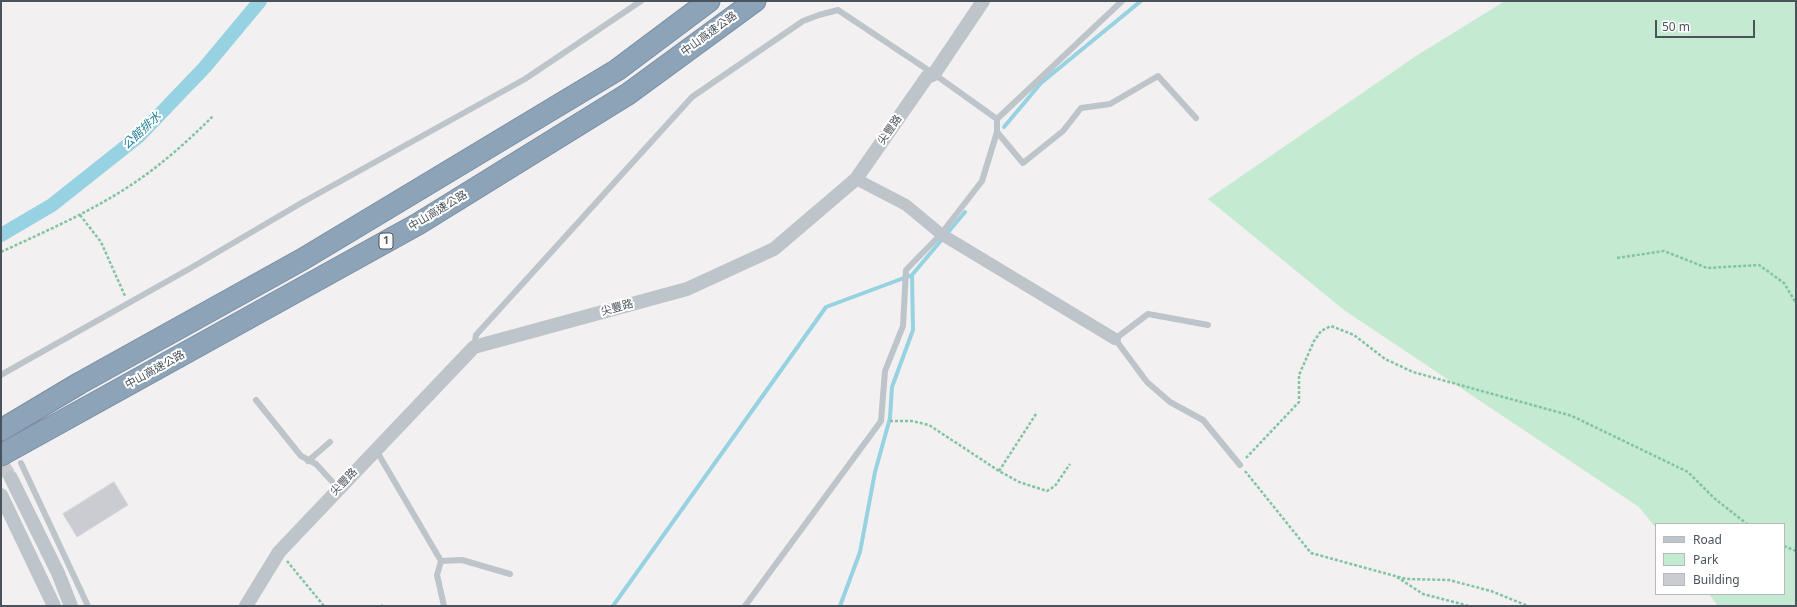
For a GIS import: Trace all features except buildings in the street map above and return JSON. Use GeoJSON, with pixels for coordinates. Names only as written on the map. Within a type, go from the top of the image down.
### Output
{"type":"FeatureCollection","features":[{"type":"Feature","properties":{"kind":"highway"},"geometry":{"type":"LineString","coordinates":[[1,430],[80,383],[303,259],[617,70],[709,1]]}},
{"type":"Feature","properties":{"kind":"highway","name":"中山高速公路"},"geometry":{"type":"LineString","coordinates":[[1,455],[418,224],[628,94],[755,1]]}},
{"type":"Feature","properties":{"kind":"street","name":"尖豐路"},"geometry":{"type":"LineString","coordinates":[[246,606],[279,552],[338,488],[474,347],[687,289],[774,249],[856,179],[927,77],[934,74],[982,1]]}},
{"type":"Feature","properties":{"kind":"street"},"geometry":{"type":"LineString","coordinates":[[856,179],[906,205],[942,235],[1115,338]]}},
{"type":"Feature","properties":{"kind":"street"},"geometry":{"type":"LineString","coordinates":[[11,478],[58,573],[71,606]]}},
{"type":"Feature","properties":{"kind":"street"},"geometry":{"type":"LineString","coordinates":[[1,495],[54,606]]}},
{"type":"Feature","properties":{"kind":"lane"},"geometry":{"type":"LineString","coordinates":[[1,375],[303,202],[525,79],[641,1]]}},
{"type":"Feature","properties":{"kind":"lane"},"geometry":{"type":"LineString","coordinates":[[997,119],[1122,1]]}},
{"type":"Feature","properties":{"kind":"lane"},"geometry":{"type":"LineString","coordinates":[[474,347],[476,335],[692,97],[803,22],[838,10],[934,74],[997,119]]}},
{"type":"Feature","properties":{"kind":"lane"},"geometry":{"type":"LineString","coordinates":[[998,132],[1023,163],[1063,131],[1080,108],[1110,104],[1158,76],[1196,118]]}},
{"type":"Feature","properties":{"kind":"lane"},"geometry":{"type":"LineString","coordinates":[[745,606],[881,421],[886,371],[903,326],[904,284],[906,270],[942,235],[982,181],[998,132],[997,119]]}},
{"type":"Feature","properties":{"kind":"lane"},"geometry":{"type":"LineString","coordinates":[[1208,325],[1148,314],[1115,338],[1147,382],[1170,402],[1203,420],[1240,465]]}},
{"type":"Feature","properties":{"kind":"lane"},"geometry":{"type":"LineString","coordinates":[[256,400],[301,456],[316,464],[338,488]]}},
{"type":"Feature","properties":{"kind":"lane"},"geometry":{"type":"LineString","coordinates":[[308,461],[330,442]]}},
{"type":"Feature","properties":{"kind":"lane"},"geometry":{"type":"LineString","coordinates":[[376,450],[441,561],[437,575],[444,606]]}},
{"type":"Feature","properties":{"kind":"lane"},"geometry":{"type":"LineString","coordinates":[[21,463],[88,606]]}},
{"type":"Feature","properties":{"kind":"lane"},"geometry":{"type":"LineString","coordinates":[[441,561],[462,560],[510,574]]}},
{"type":"Feature","properties":{"kind":"path"},"geometry":{"type":"LineString","coordinates":[[1,252],[80,215],[130,186],[184,144],[212,116]]}},
{"type":"Feature","properties":{"kind":"path"},"geometry":{"type":"LineString","coordinates":[[80,215],[101,242],[128,303]]}},
{"type":"Feature","properties":{"kind":"path"},"geometry":{"type":"LineString","coordinates":[[1617,258],[1664,251],[1706,268],[1732,265],[1759,265],[1784,283],[1796,303]]}},
{"type":"Feature","properties":{"kind":"path"},"geometry":{"type":"LineString","coordinates":[[1528,606],[1491,591],[1449,580],[1406,579],[1311,553],[1240,465],[1299,402],[1299,375],[1321,331],[1331,326],[1354,335],[1385,360],[1413,372],[1579,420],[1688,472],[1714,498],[1746,523]]}},
{"type":"Feature","properties":{"kind":"path"},"geometry":{"type":"LineString","coordinates":[[999,471],[1036,414]]}},
{"type":"Feature","properties":{"kind":"path"},"geometry":{"type":"LineString","coordinates":[[881,421],[912,421],[929,425],[943,432],[952,441],[999,471],[1019,482],[1047,491],[1055,486],[1070,464]]}},
{"type":"Feature","properties":{"kind":"path"},"geometry":{"type":"LineString","coordinates":[[1785,546],[1796,551]]}},
{"type":"Feature","properties":{"kind":"path"},"geometry":{"type":"LineString","coordinates":[[279,552],[324,606]]}},
{"type":"Feature","properties":{"kind":"path"},"geometry":{"type":"LineString","coordinates":[[1395,576],[1423,594],[1468,606]]}},
{"type":"Feature","properties":{"kind":"green space"},"geometry":{"type":"Polygon","coordinates":[[[1505,1],[1796,1],[1796,606],[1718,606],[1710,595],[1785,595],[1785,523],[1655,523],[1655,527],[1639,507],[1344,310],[1208,199],[1416,56],[1505,1]]]}},
{"type":"Feature","properties":{"kind":"waterway","name":"公館排水"},"geometry":{"type":"LineString","coordinates":[[1,235],[52,205],[139,136],[205,67],[260,1]]}},
{"type":"Feature","properties":{"kind":"waterway"},"geometry":{"type":"LineString","coordinates":[[1004,127],[1041,83],[1141,1]]}},
{"type":"Feature","properties":{"kind":"waterway"},"geometry":{"type":"LineString","coordinates":[[613,606],[826,307],[912,275],[965,212]]}},
{"type":"Feature","properties":{"kind":"waterway"},"geometry":{"type":"LineString","coordinates":[[840,606],[860,552],[875,472],[890,418],[892,387],[913,330],[912,275]]}},
{"type":"Feature","properties":{"kind":"tunnel"},"geometry":{"type":"LineString","coordinates":[[1,463],[11,478]]}}]}
